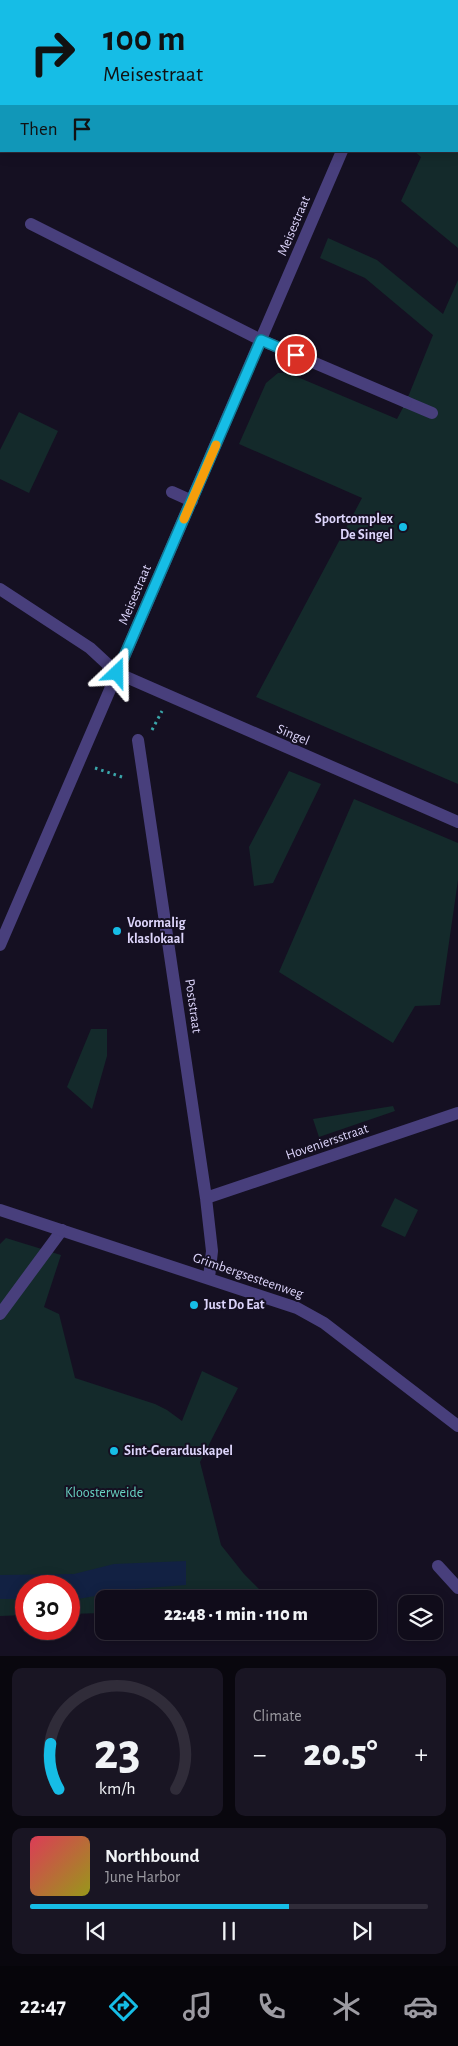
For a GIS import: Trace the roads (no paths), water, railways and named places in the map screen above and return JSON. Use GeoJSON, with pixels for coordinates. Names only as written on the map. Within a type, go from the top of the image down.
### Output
{"type":"FeatureCollection","features":[{"type":"Feature","properties":{"kind":"street","name":"Meisestraat"},"geometry":{"type":"LineString","coordinates":[[0,945],[342,152]]}},
{"type":"Feature","properties":{"kind":"street"},"geometry":{"type":"LineString","coordinates":[[31,224],[261,340],[432,413]]}},
{"type":"Feature","properties":{"kind":"street"},"geometry":{"type":"LineString","coordinates":[[172,492],[192,501]]}},
{"type":"Feature","properties":{"kind":"street","name":"Singel"},"geometry":{"type":"LineString","coordinates":[[0,590],[90,648],[117,673],[458,822]]}},
{"type":"Feature","properties":{"kind":"street","name":"Poststraat"},"geometry":{"type":"LineString","coordinates":[[138,740],[206,1198],[212,1251],[209,1278]]}},
{"type":"Feature","properties":{"kind":"street","name":"Hoveniersstraat"},"geometry":{"type":"LineString","coordinates":[[206,1198],[458,1113]]}},
{"type":"Feature","properties":{"kind":"street","name":"Grimbergsesteenweg"},"geometry":{"type":"LineString","coordinates":[[0,1210],[288,1304],[311,1314],[458,1426]]}},
{"type":"Feature","properties":{"kind":"street"},"geometry":{"type":"LineString","coordinates":[[0,1314],[62,1230]]}},
{"type":"Feature","properties":{"kind":"street"},"geometry":{"type":"LineString","coordinates":[[438,1566],[458,1588]]}},
{"type":"Feature","properties":{"kind":"water"},"geometry":{"type":"Polygon","coordinates":[[[186,1561],[186,1585],[129,1590],[95,1590],[95,1596],[80,1599],[80,1575],[15,1575],[15,1599],[0,1599],[0,1575],[74,1574],[114,1564],[186,1561]]]}},
{"type":"Feature","properties":{"kind":"place","name":"Sportcomplex De Singel"},"geometry":{"type":"Point","coordinates":[403,527]}},
{"type":"Feature","properties":{"kind":"place","name":"Voormalig klaslokaal"},"geometry":{"type":"Point","coordinates":[117,931]}},
{"type":"Feature","properties":{"kind":"place","name":"Just Do Eat"},"geometry":{"type":"Point","coordinates":[194,1305]}},
{"type":"Feature","properties":{"kind":"place","name":"Sint-Gerarduskapel"},"geometry":{"type":"Point","coordinates":[114,1451]}},
{"type":"Feature","properties":{"kind":"park label","name":"Kloosterweide"},"geometry":{"type":"Point","coordinates":[104,1493]}}]}
